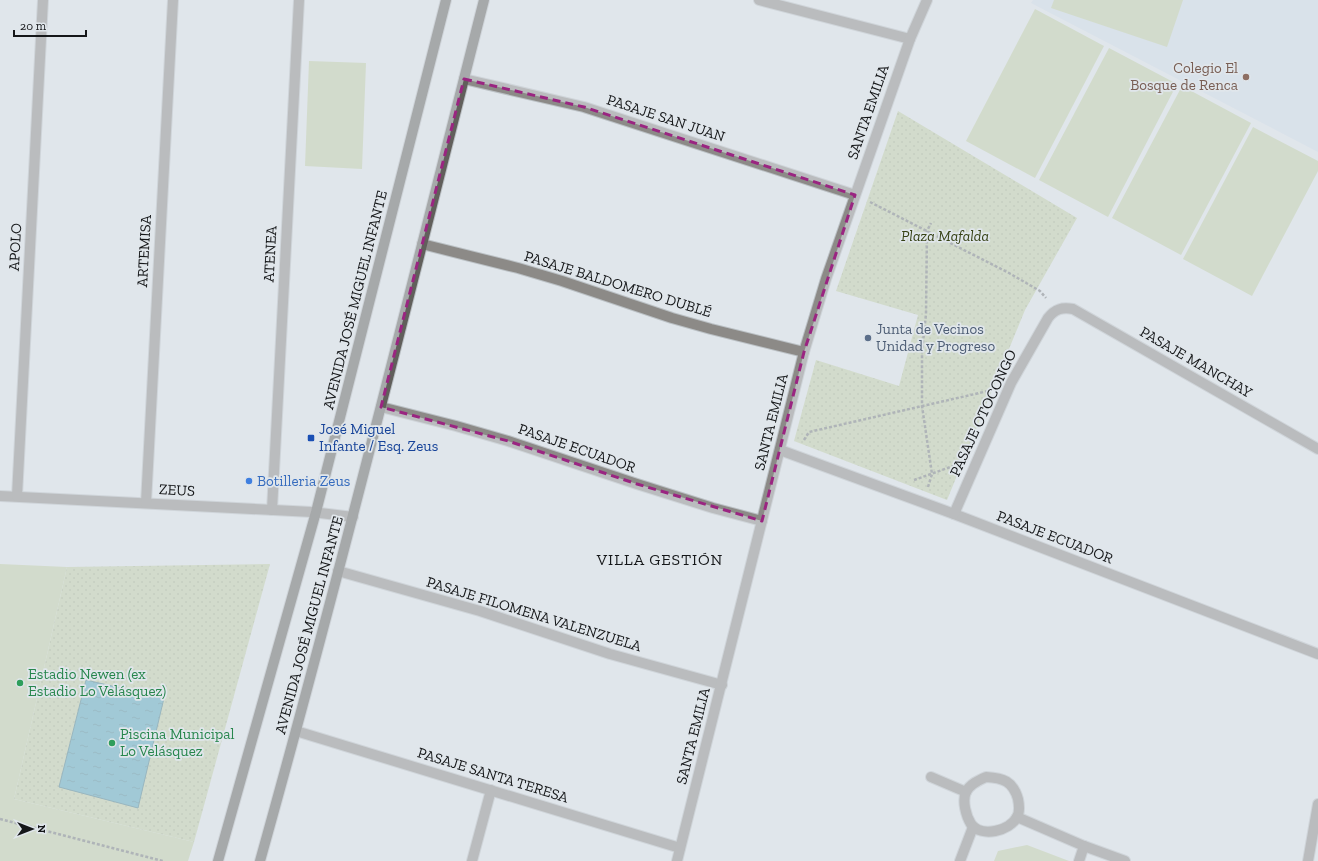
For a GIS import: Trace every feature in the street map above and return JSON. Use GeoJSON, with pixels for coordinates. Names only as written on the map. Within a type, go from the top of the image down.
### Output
{"type":"FeatureCollection","features":[{"type":"Feature","properties":{"kind":"main road","name":"AVENIDA JOSÉ MIGUEL INFANTE"},"geometry":{"type":"LineString","coordinates":[[218,861],[316,512],[446,0]]}},
{"type":"Feature","properties":{"kind":"main road","name":"AVENIDA JOSÉ MIGUEL INFANTE"},"geometry":{"type":"LineString","coordinates":[[260,861],[353,517],[484,0]]}},
{"type":"Feature","properties":{"kind":"street","name":"APOLO"},"geometry":{"type":"LineString","coordinates":[[17,496],[43,0]]}},
{"type":"Feature","properties":{"kind":"street","name":"ARTEMISA"},"geometry":{"type":"LineString","coordinates":[[146,503],[173,0]]}},
{"type":"Feature","properties":{"kind":"street","name":"ATENEA"},"geometry":{"type":"LineString","coordinates":[[272,510],[299,0]]}},
{"type":"Feature","properties":{"kind":"street"},"geometry":{"type":"LineString","coordinates":[[760,0],[777,2],[910,39]]}},
{"type":"Feature","properties":{"kind":"street","name":"SANTA EMILIA"},"geometry":{"type":"LineString","coordinates":[[677,861],[804,352],[826,279],[855,195],[910,39],[927,0]]}},
{"type":"Feature","properties":{"kind":"street","name":"PASAJE SAN JUAN"},"geometry":{"type":"LineString","coordinates":[[464,79],[584,108],[855,195]]}},
{"type":"Feature","properties":{"kind":"street","name":"PASAJE BALDOMERO DUBLÉ"},"geometry":{"type":"LineString","coordinates":[[422,244],[518,268],[672,318],[804,352]]}},
{"type":"Feature","properties":{"kind":"street","name":"PASAJE MANCHAY"},"geometry":{"type":"LineString","coordinates":[[1058,309],[1065,308],[1073,310],[1318,449]]}},
{"type":"Feature","properties":{"kind":"street","name":"PASAJE OTOCONGO"},"geometry":{"type":"LineString","coordinates":[[954,514],[977,457],[1010,383],[1048,318],[1052,312],[1058,309]]}},
{"type":"Feature","properties":{"kind":"street","name":"PASAJE ECUADOR"},"geometry":{"type":"LineString","coordinates":[[381,407],[508,441],[645,487],[762,521]]}},
{"type":"Feature","properties":{"kind":"street","name":"PASAJE ECUADOR"},"geometry":{"type":"LineString","coordinates":[[780,450],[954,514],[1318,654]]}},
{"type":"Feature","properties":{"kind":"street","name":"ZEUS"},"geometry":{"type":"LineString","coordinates":[[0,496],[316,512],[353,517]]}},
{"type":"Feature","properties":{"kind":"street","name":"PASAJE FILOMENA VALENZUELA"},"geometry":{"type":"LineString","coordinates":[[338,571],[480,611],[610,654],[722,685]]}},
{"type":"Feature","properties":{"kind":"street","name":"PASAJE SANTA TERESA"},"geometry":{"type":"LineString","coordinates":[[296,731],[680,848]]}},
{"type":"Feature","properties":{"kind":"street"},"geometry":{"type":"LineString","coordinates":[[931,777],[966,792]]}},
{"type":"Feature","properties":{"kind":"street"},"geometry":{"type":"LineString","coordinates":[[986,777],[995,777],[1005,780],[1015,789],[1019,805],[1017,817],[1002,829],[982,831],[973,827],[967,818],[964,802],[966,792],[974,783],[986,777]]}},
{"type":"Feature","properties":{"kind":"street"},"geometry":{"type":"LineString","coordinates":[[472,861],[491,790]]}},
{"type":"Feature","properties":{"kind":"street"},"geometry":{"type":"LineString","coordinates":[[1308,861],[1318,804]]}},
{"type":"Feature","properties":{"kind":"street"},"geometry":{"type":"LineString","coordinates":[[1017,817],[1084,846],[1126,861]]}},
{"type":"Feature","properties":{"kind":"street"},"geometry":{"type":"LineString","coordinates":[[960,861],[973,827]]}},
{"type":"Feature","properties":{"kind":"street"},"geometry":{"type":"LineString","coordinates":[[1079,861],[1084,846]]}},
{"type":"Feature","properties":{"kind":"path"},"geometry":{"type":"LineString","coordinates":[[855,195],[1015,276],[1040,291],[1058,309]]}},
{"type":"Feature","properties":{"kind":"path"},"geometry":{"type":"LineString","coordinates":[[924,503],[932,474],[922,406],[922,352],[926,314],[927,231],[931,223]]}},
{"type":"Feature","properties":{"kind":"path"},"geometry":{"type":"LineString","coordinates":[[794,456],[809,432],[987,391],[1010,383]]}},
{"type":"Feature","properties":{"kind":"path"},"geometry":{"type":"LineString","coordinates":[[888,490],[977,457]]}},
{"type":"Feature","properties":{"kind":"path"},"geometry":{"type":"LineString","coordinates":[[0,820],[163,861]]}},
{"type":"Feature","properties":{"kind":"highlighted area"},"geometry":{"type":"Polygon","coordinates":[[[464,79],[584,107],[855,195],[804,352],[762,521],[637,484],[508,441],[381,407],[464,79]]]}},
{"type":"Feature","properties":{"kind":"shaded area","name":"Colegio El Bosque de Renca"},"geometry":{"type":"Polygon","coordinates":[[[1033,0],[1318,0],[1318,152],[1031,3],[1033,0]]]}},
{"type":"Feature","properties":{"kind":"green space"},"geometry":{"type":"Polygon","coordinates":[[[1054,0],[1183,0],[1167,47],[1051,8],[1054,0]]]}},
{"type":"Feature","properties":{"kind":"green space"},"geometry":{"type":"Polygon","coordinates":[[[1035,9],[1104,46],[1035,178],[966,141],[1035,9]]]}},
{"type":"Feature","properties":{"kind":"green space"},"geometry":{"type":"Polygon","coordinates":[[[1109,48],[1177,84],[1108,217],[1039,180],[1109,48]]]}},
{"type":"Feature","properties":{"kind":"green space"},"geometry":{"type":"Polygon","coordinates":[[[309,61],[366,63],[362,169],[305,166],[309,61]]]}},
{"type":"Feature","properties":{"kind":"green space"},"geometry":{"type":"Polygon","coordinates":[[[1182,86],[1251,123],[1181,255],[1112,218],[1182,86]]]}},
{"type":"Feature","properties":{"kind":"green space","name":"Plaza Mafalda"},"geometry":{"type":"Polygon","coordinates":[[[898,111],[1077,218],[1025,310],[947,500],[794,441],[816,360],[899,386],[918,315],[836,291],[898,111]]]}},
{"type":"Feature","properties":{"kind":"green space"},"geometry":{"type":"Polygon","coordinates":[[[1253,127],[1318,161],[1318,171],[1252,296],[1183,259],[1253,127]]]}},
{"type":"Feature","properties":{"kind":"green space","name":"Estadio Newen (ex Estadio Lo Velásquez)"},"geometry":{"type":"Polygon","coordinates":[[[0,564],[67,567],[14,799],[194,842],[188,861],[0,861],[0,564]]]}},
{"type":"Feature","properties":{"kind":"green space","name":"Piscina Municipal Lo Velásquez"},"geometry":{"type":"Polygon","coordinates":[[[270,564],[194,842],[14,799],[67,567],[270,564]]]}},
{"type":"Feature","properties":{"kind":"green space"},"geometry":{"type":"Polygon","coordinates":[[[1027,845],[1069,861],[994,861],[998,851],[1027,845]]]}},
{"type":"Feature","properties":{"kind":"water","name":"Piscina Municipal Lo Velásquez"},"geometry":{"type":"Polygon","coordinates":[[[86,680],[164,698],[138,808],[59,787],[86,680]]]}},
{"type":"Feature","properties":{"kind":"place","name":"Colegio El Bosque de Renca"},"geometry":{"type":"Point","coordinates":[1246,77]}},
{"type":"Feature","properties":{"kind":"place","name":"Junta de Vecinos Unidad y Progreso"},"geometry":{"type":"Point","coordinates":[868,338]}},
{"type":"Feature","properties":{"kind":"place","name":"José Miguel Infante / Esq. Zeus"},"geometry":{"type":"Point","coordinates":[311,438]}},
{"type":"Feature","properties":{"kind":"place","name":"Botilleria Zeus"},"geometry":{"type":"Point","coordinates":[249,481]}},
{"type":"Feature","properties":{"kind":"place","name":"Estadio Newen (ex Estadio Lo Velásquez)"},"geometry":{"type":"Point","coordinates":[20,683]}},
{"type":"Feature","properties":{"kind":"place","name":"Piscina Municipal Lo Velásquez"},"geometry":{"type":"Point","coordinates":[112,743]}},
{"type":"Feature","properties":{"kind":"district","name":"VILLA GESTIÓN"},"geometry":{"type":"Point","coordinates":[660,559]}}]}
